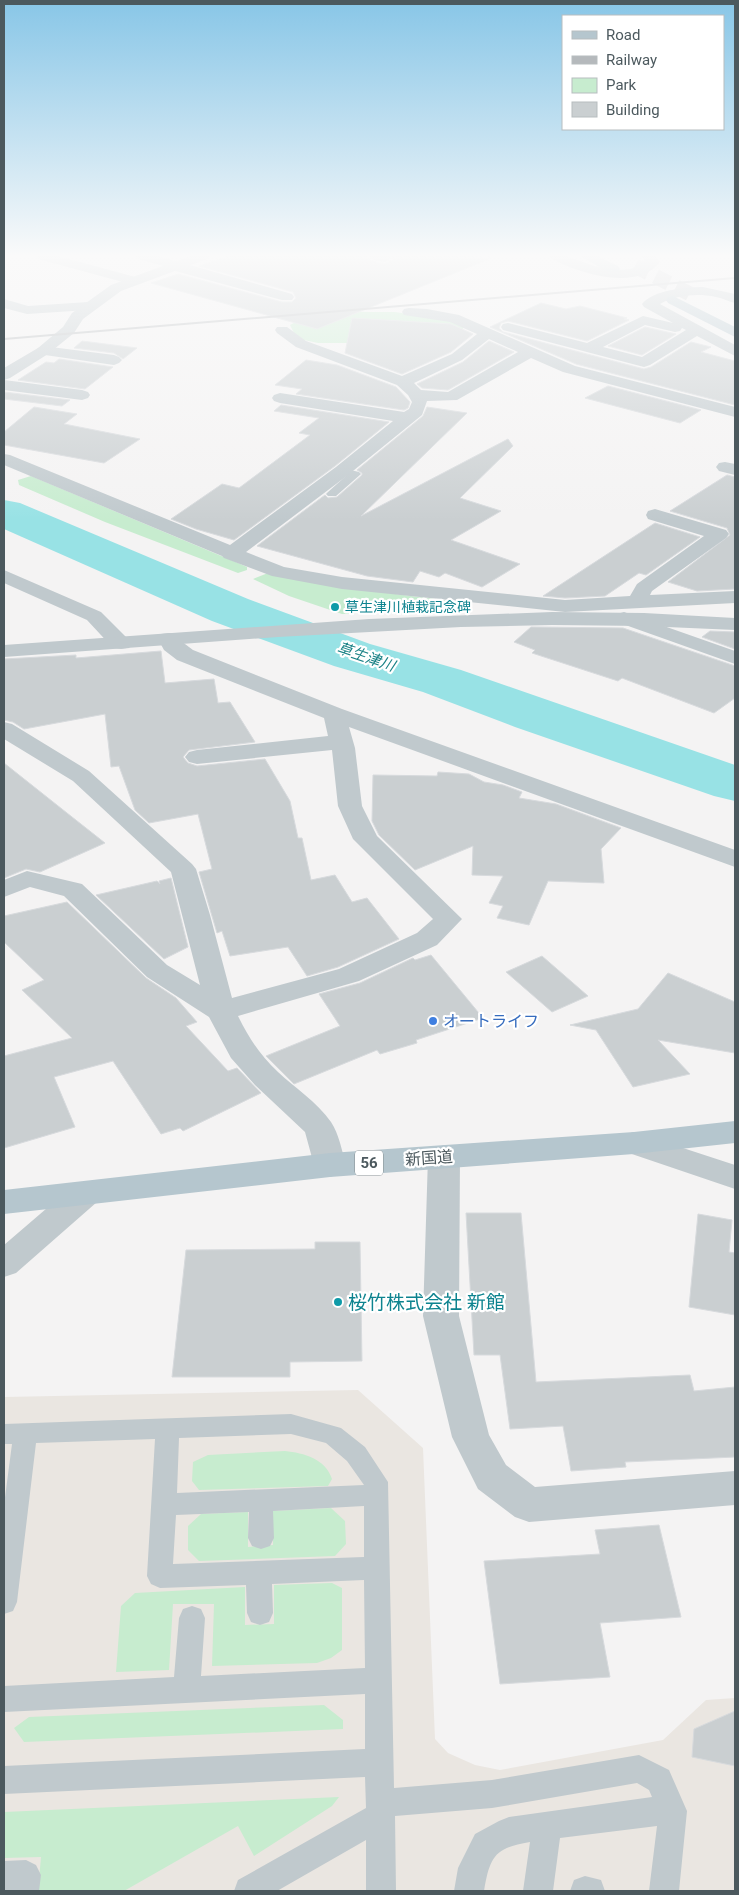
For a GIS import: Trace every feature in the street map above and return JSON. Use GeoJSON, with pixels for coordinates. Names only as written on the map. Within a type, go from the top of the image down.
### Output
{"type":"FeatureCollection","features":[{"type":"Feature","properties":{"kind":"main road","name":"新国道"},"geometry":{"type":"LineString","coordinates":[[4,1202],[330,1165],[634,1143],[735,1132]]}},
{"type":"Feature","properties":{"kind":"street"},"geometry":{"type":"LineString","coordinates":[[4,375],[51,344]]}},
{"type":"Feature","properties":{"kind":"street"},"geometry":{"type":"LineString","coordinates":[[231,554],[342,471],[416,411],[420,402],[403,382],[302,344]]}},
{"type":"Feature","properties":{"kind":"street"},"geometry":{"type":"LineString","coordinates":[[403,382],[457,357],[473,344]]}},
{"type":"Feature","properties":{"kind":"street"},"geometry":{"type":"LineString","coordinates":[[513,344],[569,370],[735,412]]}},
{"type":"Feature","properties":{"kind":"street"},"geometry":{"type":"LineString","coordinates":[[576,344],[644,362],[673,344]]}},
{"type":"Feature","properties":{"kind":"street"},"geometry":{"type":"LineString","coordinates":[[590,348],[597,344]]}},
{"type":"Feature","properties":{"kind":"street"},"geometry":{"type":"LineString","coordinates":[[723,344],[735,350]]}},
{"type":"Feature","properties":{"kind":"street"},"geometry":{"type":"LineString","coordinates":[[43,351],[114,360]]}},
{"type":"Feature","properties":{"kind":"street"},"geometry":{"type":"LineString","coordinates":[[416,395],[451,397],[530,352]]}},
{"type":"Feature","properties":{"kind":"street"},"geometry":{"type":"LineString","coordinates":[[605,379],[638,360]]}},
{"type":"Feature","properties":{"kind":"street"},"geometry":{"type":"LineString","coordinates":[[4,385],[82,395]]}},
{"type":"Feature","properties":{"kind":"street"},"geometry":{"type":"LineString","coordinates":[[280,398],[407,418]]}},
{"type":"Feature","properties":{"kind":"street"},"geometry":{"type":"LineString","coordinates":[[4,459],[231,554],[279,572],[342,583],[565,606],[631,610],[735,624]]}},
{"type":"Feature","properties":{"kind":"street"},"geometry":{"type":"LineString","coordinates":[[631,610],[644,588],[718,534],[655,515]]}},
{"type":"Feature","properties":{"kind":"street"},"geometry":{"type":"LineString","coordinates":[[4,576],[94,616],[121,643]]}},
{"type":"Feature","properties":{"kind":"street"},"geometry":{"type":"LineString","coordinates":[[4,651],[484,618],[596,618],[631,610],[735,597]]}},
{"type":"Feature","properties":{"kind":"street"},"geometry":{"type":"LineString","coordinates":[[565,606],[596,618]]}},
{"type":"Feature","properties":{"kind":"street"},"geometry":{"type":"LineString","coordinates":[[631,610],[735,658]]}},
{"type":"Feature","properties":{"kind":"street"},"geometry":{"type":"LineString","coordinates":[[174,639],[172,645],[185,655],[334,714],[735,859]]}},
{"type":"Feature","properties":{"kind":"street"},"geometry":{"type":"LineString","coordinates":[[4,889],[27,879],[73,890],[157,971],[221,1011],[349,975],[427,939],[449,919],[366,839],[350,806],[341,742],[334,714]]}},
{"type":"Feature","properties":{"kind":"street"},"geometry":{"type":"LineString","coordinates":[[4,729],[81,776],[183,868],[221,1011],[241,1051],[266,1078],[298,1106],[319,1128],[330,1165]]}},
{"type":"Feature","properties":{"kind":"street"},"geometry":{"type":"LineString","coordinates":[[197,757],[341,742]]}},
{"type":"Feature","properties":{"kind":"street"},"geometry":{"type":"LineString","coordinates":[[634,1143],[735,1177]]}},
{"type":"Feature","properties":{"kind":"street"},"geometry":{"type":"LineString","coordinates":[[444,1157],[441,1316],[471,1438],[492,1477],[529,1505],[735,1488]]}},
{"type":"Feature","properties":{"kind":"street"},"geometry":{"type":"LineString","coordinates":[[4,1264],[86,1194]]}},
{"type":"Feature","properties":{"kind":"lane"},"geometry":{"type":"LineString","coordinates":[[332,494],[356,474],[342,471]]}},
{"type":"Feature","properties":{"kind":"lane"},"geometry":{"type":"LineString","coordinates":[[4,1602],[14,1433],[291,1424],[333,1434],[356,1454],[376,1482],[381,1891]]}},
{"type":"Feature","properties":{"kind":"lane"},"geometry":{"type":"LineString","coordinates":[[168,1428],[160,1576],[377,1568]]}},
{"type":"Feature","properties":{"kind":"lane"},"geometry":{"type":"LineString","coordinates":[[163,1506],[376,1495]]}},
{"type":"Feature","properties":{"kind":"lane"},"geometry":{"type":"LineString","coordinates":[[261,1500],[261,1538]]}},
{"type":"Feature","properties":{"kind":"lane"},"geometry":{"type":"LineString","coordinates":[[259,1572],[260,1613]]}},
{"type":"Feature","properties":{"kind":"lane"},"geometry":{"type":"LineString","coordinates":[[187,1690],[192,1618]]}},
{"type":"Feature","properties":{"kind":"lane"},"geometry":{"type":"LineString","coordinates":[[4,1699],[378,1680]]}},
{"type":"Feature","properties":{"kind":"lane"},"geometry":{"type":"LineString","coordinates":[[4,1780],[380,1762]]}},
{"type":"Feature","properties":{"kind":"lane"},"geometry":{"type":"LineString","coordinates":[[249,1891],[381,1809],[492,1794],[639,1769],[659,1780],[673,1811],[664,1891]]}},
{"type":"Feature","properties":{"kind":"lane"},"geometry":{"type":"LineString","coordinates":[[469,1891],[473,1868],[485,1844],[509,1831],[643,1812],[673,1811]]}},
{"type":"Feature","properties":{"kind":"lane"},"geometry":{"type":"LineString","coordinates":[[538,1891],[547,1826]]}},
{"type":"Feature","properties":{"kind":"lane"},"geometry":{"type":"LineString","coordinates":[[4,1876],[26,1875],[24,1891]]}},
{"type":"Feature","properties":{"kind":"lane"},"geometry":{"type":"LineString","coordinates":[[585,1891],[590,1891]]}},
{"type":"Feature","properties":{"kind":"shaded area"},"geometry":{"type":"Polygon","coordinates":[[[358,1390],[423,1448],[435,1739],[448,1753],[475,1765],[500,1770],[663,1740],[706,1700],[735,1698],[735,1891],[4,1891],[4,1397],[358,1390]]]}},
{"type":"Feature","properties":{"kind":"green space"},"geometry":{"type":"Polygon","coordinates":[[[31,476],[238,563],[247,567],[247,570],[238,573],[105,522],[19,485],[18,480],[31,476]]]}},
{"type":"Feature","properties":{"kind":"green space"},"geometry":{"type":"Polygon","coordinates":[[[268,573],[333,586],[450,601],[472,606],[342,614],[289,596],[253,579],[268,573]]]}},
{"type":"Feature","properties":{"kind":"green space"},"geometry":{"type":"Polygon","coordinates":[[[285,1451],[307,1455],[325,1466],[332,1479],[328,1486],[199,1490],[192,1481],[193,1462],[208,1455],[285,1451]]]}},
{"type":"Feature","properties":{"kind":"green space"},"geometry":{"type":"Polygon","coordinates":[[[331,1508],[345,1521],[346,1544],[335,1556],[199,1561],[188,1550],[188,1526],[201,1514],[248,1512],[248,1547],[273,1545],[273,1511],[331,1508]]]}},
{"type":"Feature","properties":{"kind":"green space"},"geometry":{"type":"Polygon","coordinates":[[[332,1583],[342,1588],[342,1650],[331,1658],[317,1663],[212,1666],[214,1604],[173,1604],[169,1670],[116,1672],[121,1606],[135,1593],[245,1587],[245,1625],[274,1624],[274,1585],[332,1583]]]}},
{"type":"Feature","properties":{"kind":"green space"},"geometry":{"type":"Polygon","coordinates":[[[324,1705],[343,1720],[343,1729],[24,1742],[14,1728],[29,1717],[324,1705]]]}},
{"type":"Feature","properties":{"kind":"green space"},"geometry":{"type":"Polygon","coordinates":[[[339,1797],[332,1806],[254,1856],[238,1826],[124,1891],[38,1891],[41,1857],[4,1858],[4,1812],[339,1797]]]}},
{"type":"Feature","properties":{"kind":"building"},"geometry":{"type":"Polygon","coordinates":[[[78,344],[109,344],[137,348],[123,359],[114,353],[74,348],[78,344]]]}},
{"type":"Feature","properties":{"kind":"building"},"geometry":{"type":"Polygon","coordinates":[[[347,344],[460,344],[451,352],[402,374],[345,353],[347,344]]]}},
{"type":"Feature","properties":{"kind":"building"},"geometry":{"type":"Polygon","coordinates":[[[485,344],[497,344],[514,352],[448,390],[422,388],[417,384],[463,362],[485,344]]]}},
{"type":"Feature","properties":{"kind":"building"},"geometry":{"type":"Polygon","coordinates":[[[531,344],[550,344],[644,369],[651,367],[687,344],[711,347],[701,352],[735,361],[735,405],[576,364],[531,344]]]}},
{"type":"Feature","properties":{"kind":"building"},"geometry":{"type":"Polygon","coordinates":[[[611,344],[659,344],[642,355],[608,346],[611,344]]]}},
{"type":"Feature","properties":{"kind":"building"},"geometry":{"type":"Polygon","coordinates":[[[59,359],[113,367],[85,389],[18,380],[46,362],[54,363],[59,359]]]}},
{"type":"Feature","properties":{"kind":"building"},"geometry":{"type":"Polygon","coordinates":[[[306,360],[337,365],[396,387],[410,402],[408,408],[404,410],[296,394],[302,389],[275,385],[306,360]]]}},
{"type":"Feature","properties":{"kind":"building"},"geometry":{"type":"Polygon","coordinates":[[[608,386],[701,410],[680,423],[585,398],[608,386]]]}},
{"type":"Feature","properties":{"kind":"building"},"geometry":{"type":"Polygon","coordinates":[[[4,392],[70,400],[62,406],[4,399],[4,392]]]}},
{"type":"Feature","properties":{"kind":"building"},"geometry":{"type":"Polygon","coordinates":[[[281,405],[389,422],[335,466],[234,540],[196,529],[171,519],[222,484],[239,488],[310,435],[299,433],[319,418],[274,411],[281,405]]]}},
{"type":"Feature","properties":{"kind":"building"},"geometry":{"type":"Polygon","coordinates":[[[34,407],[77,414],[64,424],[140,439],[104,463],[4,445],[4,432],[34,407]]]}},
{"type":"Feature","properties":{"kind":"building"},"geometry":{"type":"Polygon","coordinates":[[[427,407],[467,413],[361,516],[508,439],[513,446],[460,498],[501,511],[451,540],[520,564],[482,587],[445,573],[439,577],[420,571],[413,582],[367,576],[257,546],[325,495],[328,498],[337,497],[362,475],[357,470],[423,416],[427,407]]]}},
{"type":"Feature","properties":{"kind":"building"},"geometry":{"type":"Polygon","coordinates":[[[727,475],[735,477],[735,589],[697,591],[668,582],[730,535],[727,528],[670,511],[727,475]]]}},
{"type":"Feature","properties":{"kind":"building"},"geometry":{"type":"Polygon","coordinates":[[[655,523],[700,537],[646,575],[639,573],[605,596],[565,598],[543,596],[655,523]]]}},
{"type":"Feature","properties":{"kind":"building"},"geometry":{"type":"Polygon","coordinates":[[[531,627],[623,628],[735,666],[735,698],[714,713],[622,678],[618,681],[532,653],[535,650],[514,642],[531,627]]]}},
{"type":"Feature","properties":{"kind":"building"},"geometry":{"type":"Polygon","coordinates":[[[710,631],[735,632],[735,649],[702,637],[710,631]]]}},
{"type":"Feature","properties":{"kind":"building"},"geometry":{"type":"Polygon","coordinates":[[[161,651],[165,683],[214,679],[218,703],[230,702],[255,742],[189,750],[183,757],[188,763],[197,766],[265,759],[290,801],[298,838],[302,838],[311,880],[335,875],[352,902],[367,898],[399,939],[338,967],[307,976],[288,947],[230,956],[222,931],[217,933],[199,872],[212,869],[198,814],[149,823],[135,810],[119,766],[111,767],[105,714],[24,729],[13,722],[4,720],[4,659],[76,655],[76,658],[161,651]]]}},
{"type":"Feature","properties":{"kind":"building"},"geometry":{"type":"Polygon","coordinates":[[[4,763],[105,843],[40,872],[26,869],[4,878],[4,763]]]}},
{"type":"Feature","properties":{"kind":"building"},"geometry":{"type":"Polygon","coordinates":[[[438,772],[469,774],[484,782],[503,785],[522,792],[519,798],[556,804],[621,828],[601,849],[604,883],[548,881],[529,925],[497,918],[503,906],[489,903],[503,876],[472,875],[473,846],[415,870],[379,835],[372,821],[373,775],[437,776],[438,772]]]}},
{"type":"Feature","properties":{"kind":"building"},"geometry":{"type":"Polygon","coordinates":[[[171,878],[188,947],[164,959],[96,895],[157,881],[160,884],[159,881],[171,878]]]}},
{"type":"Feature","properties":{"kind":"building"},"geometry":{"type":"Polygon","coordinates":[[[67,902],[146,978],[176,998],[197,1022],[186,1026],[228,1071],[237,1068],[261,1093],[183,1131],[180,1128],[161,1134],[113,1061],[54,1077],[75,1127],[4,1148],[4,1056],[72,1038],[22,990],[44,980],[4,942],[4,916],[67,902]]]}},
{"type":"Feature","properties":{"kind":"building"},"geometry":{"type":"Polygon","coordinates":[[[431,955],[483,1018],[416,1040],[417,1043],[380,1054],[377,1050],[294,1084],[266,1056],[340,1026],[319,994],[360,983],[413,958],[415,960],[431,955]]]}},
{"type":"Feature","properties":{"kind":"building"},"geometry":{"type":"Polygon","coordinates":[[[542,956],[588,996],[552,1012],[506,972],[542,956]]]}},
{"type":"Feature","properties":{"kind":"building"},"geometry":{"type":"Polygon","coordinates":[[[668,973],[735,1002],[735,1053],[658,1040],[690,1074],[633,1087],[596,1030],[570,1025],[638,1009],[668,973]]]}},
{"type":"Feature","properties":{"kind":"building"},"geometry":{"type":"Polygon","coordinates":[[[466,1213],[521,1213],[536,1382],[690,1375],[694,1391],[735,1387],[735,1457],[625,1462],[626,1467],[571,1471],[563,1426],[510,1429],[500,1355],[474,1355],[466,1213]]]}},
{"type":"Feature","properties":{"kind":"building"},"geometry":{"type":"Polygon","coordinates":[[[698,1214],[732,1220],[729,1252],[735,1253],[735,1315],[689,1307],[698,1214]]]}},
{"type":"Feature","properties":{"kind":"building"},"geometry":{"type":"Polygon","coordinates":[[[315,1242],[360,1242],[362,1361],[290,1362],[290,1377],[172,1377],[186,1250],[315,1249],[315,1242]]]}},
{"type":"Feature","properties":{"kind":"building"},"geometry":{"type":"Polygon","coordinates":[[[659,1525],[681,1617],[600,1623],[610,1677],[500,1684],[484,1561],[600,1554],[595,1530],[659,1525]]]}},
{"type":"Feature","properties":{"kind":"building"},"geometry":{"type":"Polygon","coordinates":[[[735,1711],[735,1766],[692,1757],[694,1729],[735,1711]]]}},
{"type":"Feature","properties":{"kind":"waterway","name":"草生津川"},"geometry":{"type":"LineString","coordinates":[[4,513],[230,610],[352,655],[442,681],[534,715],[735,784]]}},
{"type":"Feature","properties":{"kind":"place","name":"草生津川植栽記念碑"},"geometry":{"type":"Point","coordinates":[335,607]}},
{"type":"Feature","properties":{"kind":"place","name":"オートライフ"},"geometry":{"type":"Point","coordinates":[433,1021]}},
{"type":"Feature","properties":{"kind":"place","name":"桜竹株式会社 新館"},"geometry":{"type":"Point","coordinates":[338,1302]}}]}
